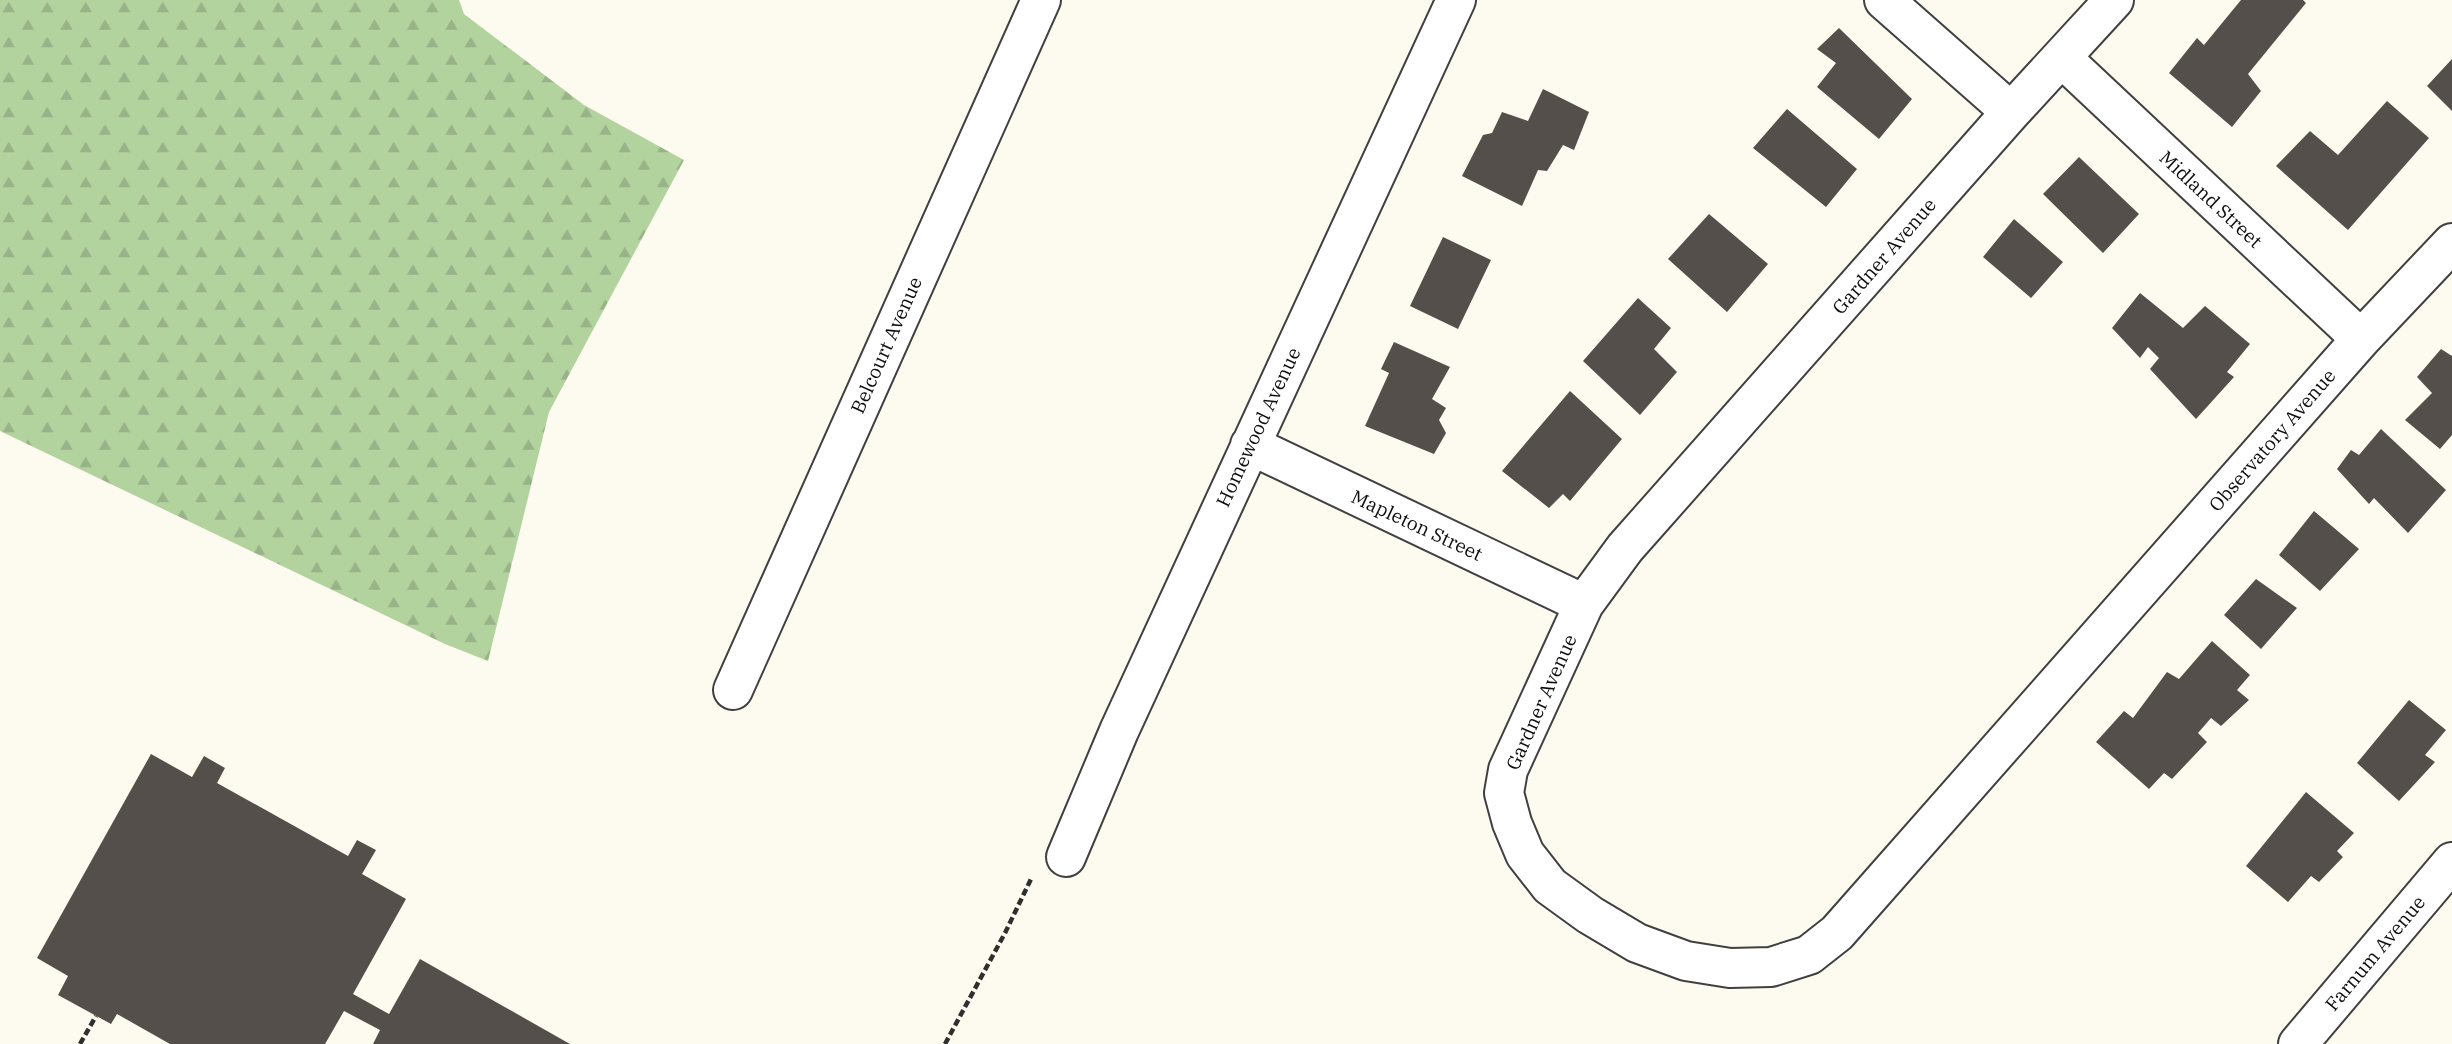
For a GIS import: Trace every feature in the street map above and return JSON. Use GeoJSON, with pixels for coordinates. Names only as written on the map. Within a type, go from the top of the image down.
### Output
{"type":"FeatureCollection","features":[{"type":"Feature","properties":{"kind":"street","name":"Belcourt Avenue"},"geometry":{"type":"LineString","coordinates":[[733,690],[1041,0]]}},
{"type":"Feature","properties":{"kind":"street","name":"Homewood Avenue"},"geometry":{"type":"LineString","coordinates":[[1066,857],[1119,730],[1456,0]]}},
{"type":"Feature","properties":{"kind":"street"},"geometry":{"type":"LineString","coordinates":[[1884,0],[2011,112]]}},
{"type":"Feature","properties":{"kind":"street","name":"Gardner Avenue"},"geometry":{"type":"LineString","coordinates":[[2095,640],[1837,933],[1809,955],[1771,967],[1730,968],[1686,961],[1637,943],[1590,915],[1550,886],[1525,854],[1516,834],[1504,793],[1508,770],[1584,604],[1625,548],[2011,112],[2114,0]]}},
{"type":"Feature","properties":{"kind":"street","name":"Midland Street"},"geometry":{"type":"LineString","coordinates":[[2062,58],[2361,339]]}},
{"type":"Feature","properties":{"kind":"street","name":"Observatory Avenue"},"geometry":{"type":"LineString","coordinates":[[2095,640],[2361,339],[2452,243]]}},
{"type":"Feature","properties":{"kind":"street","name":"Mapleton Street"},"geometry":{"type":"LineString","coordinates":[[1250,445],[1584,604]]}},
{"type":"Feature","properties":{"kind":"street","name":"Farnum Avenue"},"geometry":{"type":"LineString","coordinates":[[2298,1044],[2452,862]]}},
{"type":"Feature","properties":{"kind":"path"},"geometry":{"type":"LineString","coordinates":[[945,1044],[1033,875],[1066,857]]}},
{"type":"Feature","properties":{"kind":"path"},"geometry":{"type":"LineString","coordinates":[[80,1044],[96,1016]]}},
{"type":"Feature","properties":{"kind":"green space"},"geometry":{"type":"Polygon","coordinates":[[[0,0],[459,0],[464,14],[584,105],[684,160],[549,412],[488,661],[445,644],[0,431],[0,0]]]}},
{"type":"Feature","properties":{"kind":"building"},"geometry":{"type":"Polygon","coordinates":[[[2241,0],[2303,0],[2306,3],[2248,74],[2261,91],[2232,127],[2169,73],[2197,38],[2204,45],[2241,0]]]}},
{"type":"Feature","properties":{"kind":"building"},"geometry":{"type":"Polygon","coordinates":[[[1839,28],[1912,99],[1879,139],[1817,87],[1836,63],[1817,49],[1839,28]]]}},
{"type":"Feature","properties":{"kind":"building"},"geometry":{"type":"Polygon","coordinates":[[[2452,59],[2452,111],[2427,86],[2452,59]]]}},
{"type":"Feature","properties":{"kind":"building"},"geometry":{"type":"Polygon","coordinates":[[[1543,89],[1589,112],[1574,150],[1563,145],[1547,171],[1538,170],[1522,206],[1462,176],[1483,135],[1492,133],[1502,112],[1528,121],[1543,89]]]}},
{"type":"Feature","properties":{"kind":"building"},"geometry":{"type":"Polygon","coordinates":[[[2387,101],[2429,138],[2348,230],[2276,166],[2310,131],[2338,155],[2387,101]]]}},
{"type":"Feature","properties":{"kind":"building"},"geometry":{"type":"Polygon","coordinates":[[[1787,109],[1857,169],[1826,207],[1753,148],[1787,109]]]}},
{"type":"Feature","properties":{"kind":"building"},"geometry":{"type":"Polygon","coordinates":[[[2079,157],[2139,214],[2103,253],[2043,194],[2079,157]]]}},
{"type":"Feature","properties":{"kind":"building"},"geometry":{"type":"Polygon","coordinates":[[[1709,214],[1768,264],[1727,312],[1668,259],[1709,214]]]}},
{"type":"Feature","properties":{"kind":"building"},"geometry":{"type":"Polygon","coordinates":[[[2014,219],[2063,262],[2031,298],[1983,257],[2014,219]]]}},
{"type":"Feature","properties":{"kind":"building"},"geometry":{"type":"Polygon","coordinates":[[[1443,237],[1491,260],[1458,329],[1410,306],[1443,237]]]}},
{"type":"Feature","properties":{"kind":"building"},"geometry":{"type":"Polygon","coordinates":[[[2140,293],[2183,328],[2205,306],[2250,344],[2227,372],[2234,377],[2196,419],[2150,369],[2159,358],[2148,347],[2140,358],[2112,328],[2140,293]]]}},
{"type":"Feature","properties":{"kind":"building"},"geometry":{"type":"Polygon","coordinates":[[[1638,298],[1671,328],[1654,349],[1677,372],[1640,415],[1583,361],[1638,298]]]}},
{"type":"Feature","properties":{"kind":"building"},"geometry":{"type":"Polygon","coordinates":[[[1394,342],[1450,367],[1432,399],[1446,408],[1439,420],[1446,433],[1434,454],[1365,426],[1389,373],[1381,369],[1394,342]]]}},
{"type":"Feature","properties":{"kind":"building"},"geometry":{"type":"Polygon","coordinates":[[[2441,349],[2452,356],[2452,435],[2440,449],[2405,420],[2432,393],[2417,377],[2441,349]]]}},
{"type":"Feature","properties":{"kind":"building"},"geometry":{"type":"Polygon","coordinates":[[[1570,391],[1622,439],[1570,501],[1563,494],[1549,508],[1502,471],[1570,391]]]}},
{"type":"Feature","properties":{"kind":"building"},"geometry":{"type":"Polygon","coordinates":[[[2381,429],[2446,490],[2408,533],[2374,498],[2369,504],[2337,469],[2351,450],[2359,455],[2381,429]]]}},
{"type":"Feature","properties":{"kind":"building"},"geometry":{"type":"Polygon","coordinates":[[[2314,511],[2359,549],[2320,591],[2279,555],[2314,511]]]}},
{"type":"Feature","properties":{"kind":"building"},"geometry":{"type":"Polygon","coordinates":[[[2256,579],[2297,608],[2261,649],[2224,615],[2256,579]]]}},
{"type":"Feature","properties":{"kind":"building"},"geometry":{"type":"Polygon","coordinates":[[[2212,641],[2250,675],[2237,690],[2249,700],[2221,726],[2211,718],[2198,733],[2207,742],[2172,779],[2164,773],[2149,789],[2096,742],[2124,711],[2133,718],[2167,672],[2179,679],[2212,641]]]}},
{"type":"Feature","properties":{"kind":"building"},"geometry":{"type":"Polygon","coordinates":[[[2409,700],[2446,730],[2425,755],[2435,762],[2399,801],[2357,763],[2409,700]]]}},
{"type":"Feature","properties":{"kind":"building"},"geometry":{"type":"Polygon","coordinates":[[[151,754],[192,777],[204,756],[225,768],[217,783],[348,856],[357,840],[376,850],[362,874],[406,899],[353,994],[389,1014],[420,959],[570,1044],[373,1044],[380,1030],[344,1011],[325,1044],[170,1044],[117,1014],[111,1024],[58,995],[68,976],[37,958],[151,754]]]}},
{"type":"Feature","properties":{"kind":"building"},"geometry":{"type":"Polygon","coordinates":[[[2306,792],[2354,833],[2337,851],[2343,857],[2319,882],[2311,876],[2288,902],[2246,866],[2306,792]]]}}]}
